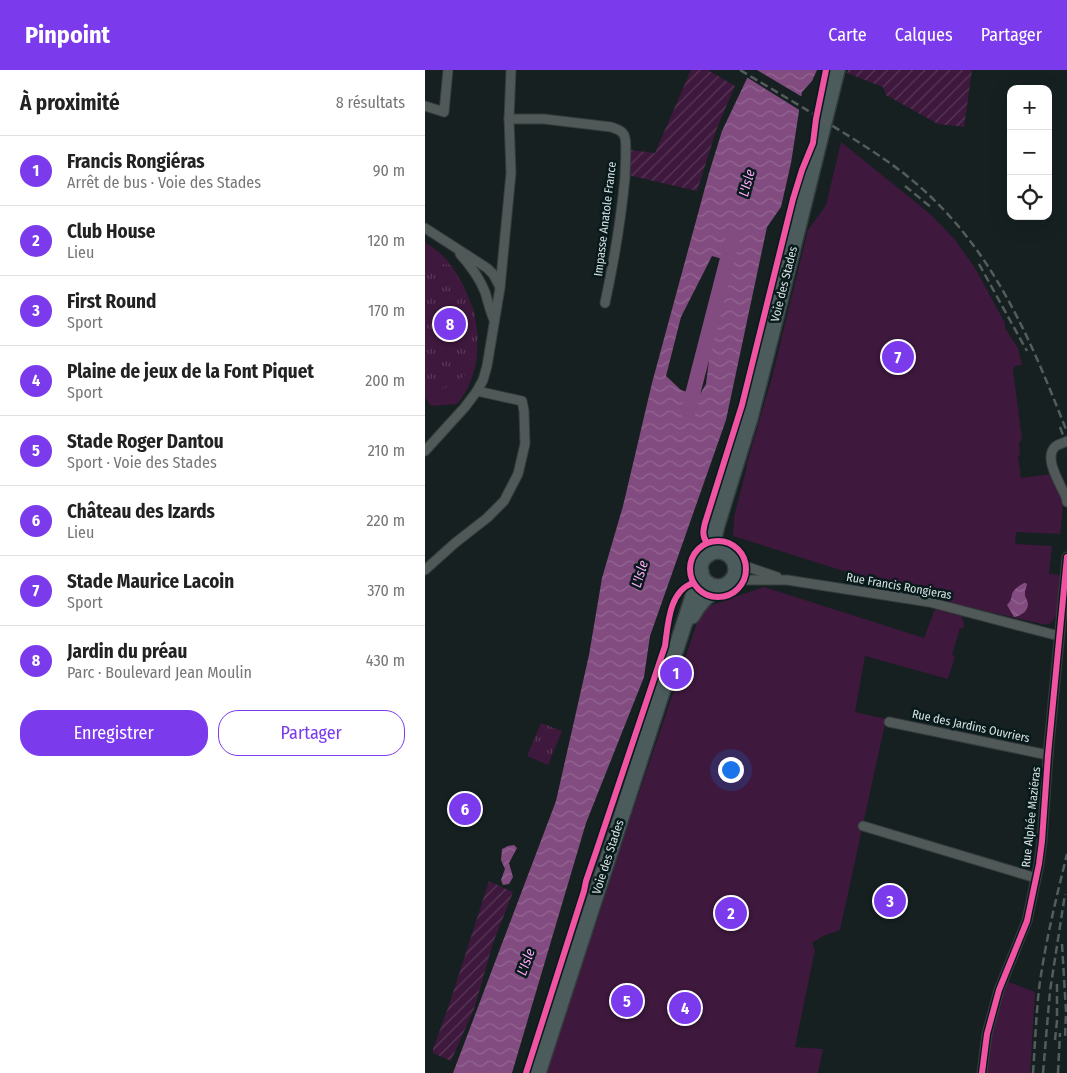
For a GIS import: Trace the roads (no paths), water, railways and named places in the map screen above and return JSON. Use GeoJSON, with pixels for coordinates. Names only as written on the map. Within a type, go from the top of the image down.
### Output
{"type":"FeatureCollection","features":[{"type":"Feature","properties":{"kind":"main road","name":"Voie des Stades"},"geometry":{"type":"LineString","coordinates":[[709,554],[750,418],[837,70]]}},
{"type":"Feature","properties":{"kind":"main road","name":"Voie des Stades"},"geometry":{"type":"LineString","coordinates":[[725,497],[725,545],[731,556]]}},
{"type":"Feature","properties":{"kind":"main road"},"geometry":{"type":"LineString","coordinates":[[719,551],[731,556],[737,568],[736,574],[726,585],[711,585],[706,582],[701,572],[701,564],[705,556],[719,551]]}},
{"type":"Feature","properties":{"kind":"main road","name":"Voie des Stades"},"geometry":{"type":"LineString","coordinates":[[538,1073],[701,572]]}},
{"type":"Feature","properties":{"kind":"main road","name":"Voie des Stades"},"geometry":{"type":"LineString","coordinates":[[678,642],[687,624],[707,595],[726,585]]}},
{"type":"Feature","properties":{"kind":"street"},"geometry":{"type":"LineString","coordinates":[[425,106],[444,112],[448,70]]}},
{"type":"Feature","properties":{"kind":"street"},"geometry":{"type":"LineString","coordinates":[[425,451],[477,391],[487,366],[500,288],[511,173],[509,119],[511,70]]}},
{"type":"Feature","properties":{"kind":"street","name":"Impasse Anatole France"},"geometry":{"type":"LineString","coordinates":[[509,119],[544,119],[617,129],[623,133],[625,138],[624,186],[615,252],[605,303]]}},
{"type":"Feature","properties":{"kind":"street"},"geometry":{"type":"LineString","coordinates":[[425,228],[487,268],[493,274],[500,288]]}},
{"type":"Feature","properties":{"kind":"street"},"geometry":{"type":"LineString","coordinates":[[450,245],[476,275],[494,320]]}},
{"type":"Feature","properties":{"kind":"street"},"geometry":{"type":"LineString","coordinates":[[487,268],[492,269],[496,267],[503,258]]}},
{"type":"Feature","properties":{"kind":"street"},"geometry":{"type":"LineString","coordinates":[[484,291],[500,288]]}},
{"type":"Feature","properties":{"kind":"street"},"geometry":{"type":"LineString","coordinates":[[425,570],[487,518],[504,501],[518,474],[525,444],[522,401],[477,391]]}},
{"type":"Feature","properties":{"kind":"street"},"geometry":{"type":"LineString","coordinates":[[1064,443],[1055,447],[1051,458],[1052,467],[1067,502]]}},
{"type":"Feature","properties":{"kind":"street"},"geometry":{"type":"LineString","coordinates":[[731,556],[742,565],[787,580]]}},
{"type":"Feature","properties":{"kind":"street","name":"Rue Alphée Maziéras"},"geometry":{"type":"LineString","coordinates":[[982,1073],[987,1034],[999,990],[1027,921],[1036,878],[1042,841],[1048,755],[1067,557]]}},
{"type":"Feature","properties":{"kind":"street","name":"Rue Francis Rongieras"},"geometry":{"type":"LineString","coordinates":[[726,585],[744,580],[787,580],[929,602],[1059,636]]}},
{"type":"Feature","properties":{"kind":"street","name":"Rue des Jardins Ouvriers"},"geometry":{"type":"LineString","coordinates":[[889,722],[1048,755]]}},
{"type":"Feature","properties":{"kind":"street"},"geometry":{"type":"LineString","coordinates":[[863,826],[1036,878]]}},
{"type":"Feature","properties":{"kind":"water"},"geometry":{"type":"Polygon","coordinates":[[[751,70],[817,70],[812,81],[802,92],[791,163],[781,207],[767,227],[726,420],[650,636],[644,677],[586,823],[512,1073],[453,1073],[556,801],[589,655],[602,578],[623,506],[652,383],[722,131],[751,70]],[[712,256],[681,317],[666,376],[681,390],[699,396],[706,384],[711,344],[733,262],[712,256]]]}},
{"type":"Feature","properties":{"kind":"water"},"geometry":{"type":"Polygon","coordinates":[[[1024,583],[1027,585],[1025,594],[1028,607],[1019,616],[1014,617],[1007,605],[1014,591],[1024,583]]]}},
{"type":"Feature","properties":{"kind":"water"},"geometry":{"type":"Polygon","coordinates":[[[514,845],[517,848],[509,863],[513,877],[509,884],[503,885],[501,880],[505,869],[501,860],[502,849],[514,845]]]}},
{"type":"Feature","properties":{"kind":"waterway","name":"L'Isle"},"geometry":{"type":"LineString","coordinates":[[688,412],[732,241]]}},
{"type":"Feature","properties":{"kind":"railway"},"geometry":{"type":"LineString","coordinates":[[740,70],[888,162],[936,202],[962,230],[984,260],[1022,326],[1067,432]]}},
{"type":"Feature","properties":{"kind":"railway"},"geometry":{"type":"LineString","coordinates":[[905,186],[932,208]]}},
{"type":"Feature","properties":{"kind":"railway"},"geometry":{"type":"LineString","coordinates":[[979,264],[1027,351]]}},
{"type":"Feature","properties":{"kind":"railway"},"geometry":{"type":"LineString","coordinates":[[1060,427],[1067,446]]}},
{"type":"Feature","properties":{"kind":"railway"},"geometry":{"type":"LineString","coordinates":[[1033,1073],[1041,972],[1067,854]]}},
{"type":"Feature","properties":{"kind":"railway"},"geometry":{"type":"LineString","coordinates":[[1043,1073],[1050,991],[1065,894]]}},
{"type":"Feature","properties":{"kind":"railway"},"geometry":{"type":"LineString","coordinates":[[1062,944],[1066,1011],[1065,1040]]}},
{"type":"Feature","properties":{"kind":"railway"},"geometry":{"type":"LineString","coordinates":[[1055,1040],[1057,982]]}},
{"type":"Feature","properties":{"kind":"railway"},"geometry":{"type":"LineString","coordinates":[[1058,1073],[1060,1033]]}},
{"type":"Feature","properties":{"kind":"place","name":"Jardin du préau"},"geometry":{"type":"Point","coordinates":[450,324]}},
{"type":"Feature","properties":{"kind":"place","name":"Stade Maurice Lacoin"},"geometry":{"type":"Point","coordinates":[898,357]}},
{"type":"Feature","properties":{"kind":"place","name":"Francis Rongiéras"},"geometry":{"type":"Point","coordinates":[676,673]}},
{"type":"Feature","properties":{"kind":"place","name":"Château des Izards"},"geometry":{"type":"Point","coordinates":[465,809]}},
{"type":"Feature","properties":{"kind":"place","name":"First Round"},"geometry":{"type":"Point","coordinates":[890,901]}},
{"type":"Feature","properties":{"kind":"place","name":"Club House"},"geometry":{"type":"Point","coordinates":[731,913]}},
{"type":"Feature","properties":{"kind":"place","name":"Stade Roger Dantou"},"geometry":{"type":"Point","coordinates":[627,1001]}},
{"type":"Feature","properties":{"kind":"place","name":"Plaine de jeux de la Font Piquet"},"geometry":{"type":"Point","coordinates":[685,1008]}}]}
